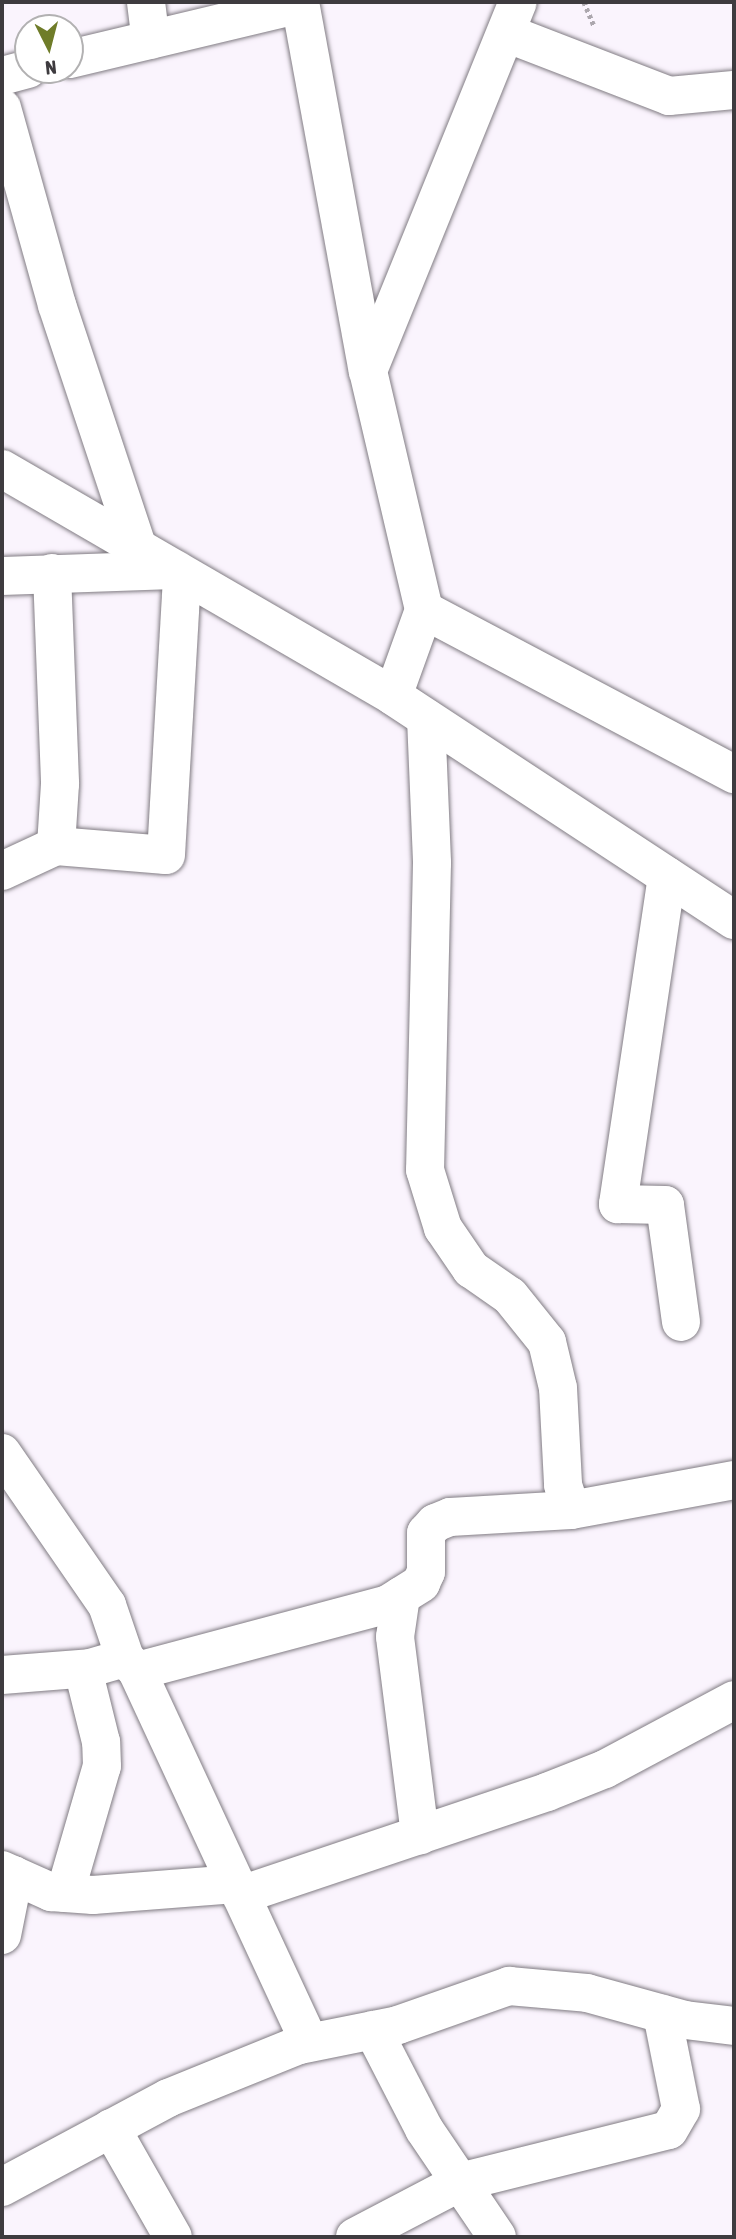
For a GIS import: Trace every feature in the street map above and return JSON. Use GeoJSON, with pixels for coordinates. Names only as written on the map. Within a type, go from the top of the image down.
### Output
{"type":"FeatureCollection","features":[{"type":"Feature","properties":{"kind":"street"},"geometry":{"type":"LineString","coordinates":[[146,2],[151,40]]}},
{"type":"Feature","properties":{"kind":"street"},"geometry":{"type":"LineString","coordinates":[[84,56],[300,3],[368,371],[424,610],[393,696]]}},
{"type":"Feature","properties":{"kind":"street"},"geometry":{"type":"LineString","coordinates":[[368,371],[512,17],[669,96],[734,90]]}},
{"type":"Feature","properties":{"kind":"street"},"geometry":{"type":"LineString","coordinates":[[2,108],[57,305],[138,548]]}},
{"type":"Feature","properties":{"kind":"street"},"geometry":{"type":"LineString","coordinates":[[2,470],[393,696],[734,920]]}},
{"type":"Feature","properties":{"kind":"street"},"geometry":{"type":"LineString","coordinates":[[2,576],[179,572]]}},
{"type":"Feature","properties":{"kind":"street"},"geometry":{"type":"LineString","coordinates":[[2,871],[56,846],[166,855],[179,572]]}},
{"type":"Feature","properties":{"kind":"street"},"geometry":{"type":"LineString","coordinates":[[51,573],[60,784],[56,846]]}},
{"type":"Feature","properties":{"kind":"street"},"geometry":{"type":"LineString","coordinates":[[424,610],[734,774]]}},
{"type":"Feature","properties":{"kind":"street"},"geometry":{"type":"LineString","coordinates":[[426,718],[432,863],[425,1170],[443,1228],[471,1269],[510,1296],[547,1342],[558,1388],[563,1485],[570,1510]]}},
{"type":"Feature","properties":{"kind":"street"},"geometry":{"type":"LineString","coordinates":[[667,876],[618,1204],[665,1205],[681,1322]]}},
{"type":"Feature","properties":{"kind":"street"},"geometry":{"type":"LineString","coordinates":[[2,1453],[107,1605],[131,1665],[310,2042]]}},
{"type":"Feature","properties":{"kind":"street"},"geometry":{"type":"LineString","coordinates":[[2,1675],[131,1665],[388,1604],[421,1583],[426,1572],[425,1533],[435,1523],[473,1514],[570,1510],[734,1479]]}},
{"type":"Feature","properties":{"kind":"street"},"geometry":{"type":"LineString","coordinates":[[401,1596],[395,1637],[419,1835]]}},
{"type":"Feature","properties":{"kind":"street"},"geometry":{"type":"LineString","coordinates":[[65,1894],[102,1766],[101,1741],[83,1669]]}},
{"type":"Feature","properties":{"kind":"street"},"geometry":{"type":"LineString","coordinates":[[2,1935],[8,1873],[65,1894],[238,1890],[419,1835],[605,1769],[734,1700]]}},
{"type":"Feature","properties":{"kind":"street"},"geometry":{"type":"LineString","coordinates":[[2,2187],[168,2098],[310,2042],[373,2030],[509,1986],[587,1993],[673,2017],[734,2026]]}},
{"type":"Feature","properties":{"kind":"street"},"geometry":{"type":"LineString","coordinates":[[673,2017],[734,1999]]}},
{"type":"Feature","properties":{"kind":"street"},"geometry":{"type":"LineString","coordinates":[[355,2237],[460,2182],[669,2130],[681,2109],[673,2017]]}},
{"type":"Feature","properties":{"kind":"street"},"geometry":{"type":"LineString","coordinates":[[373,2030],[424,2129],[497,2237]]}},
{"type":"Feature","properties":{"kind":"street"},"geometry":{"type":"LineString","coordinates":[[111,2128],[173,2237]]}},
{"type":"Feature","properties":{"kind":"path"},"geometry":{"type":"LineString","coordinates":[[583,2],[589,21],[603,36]]}}]}
